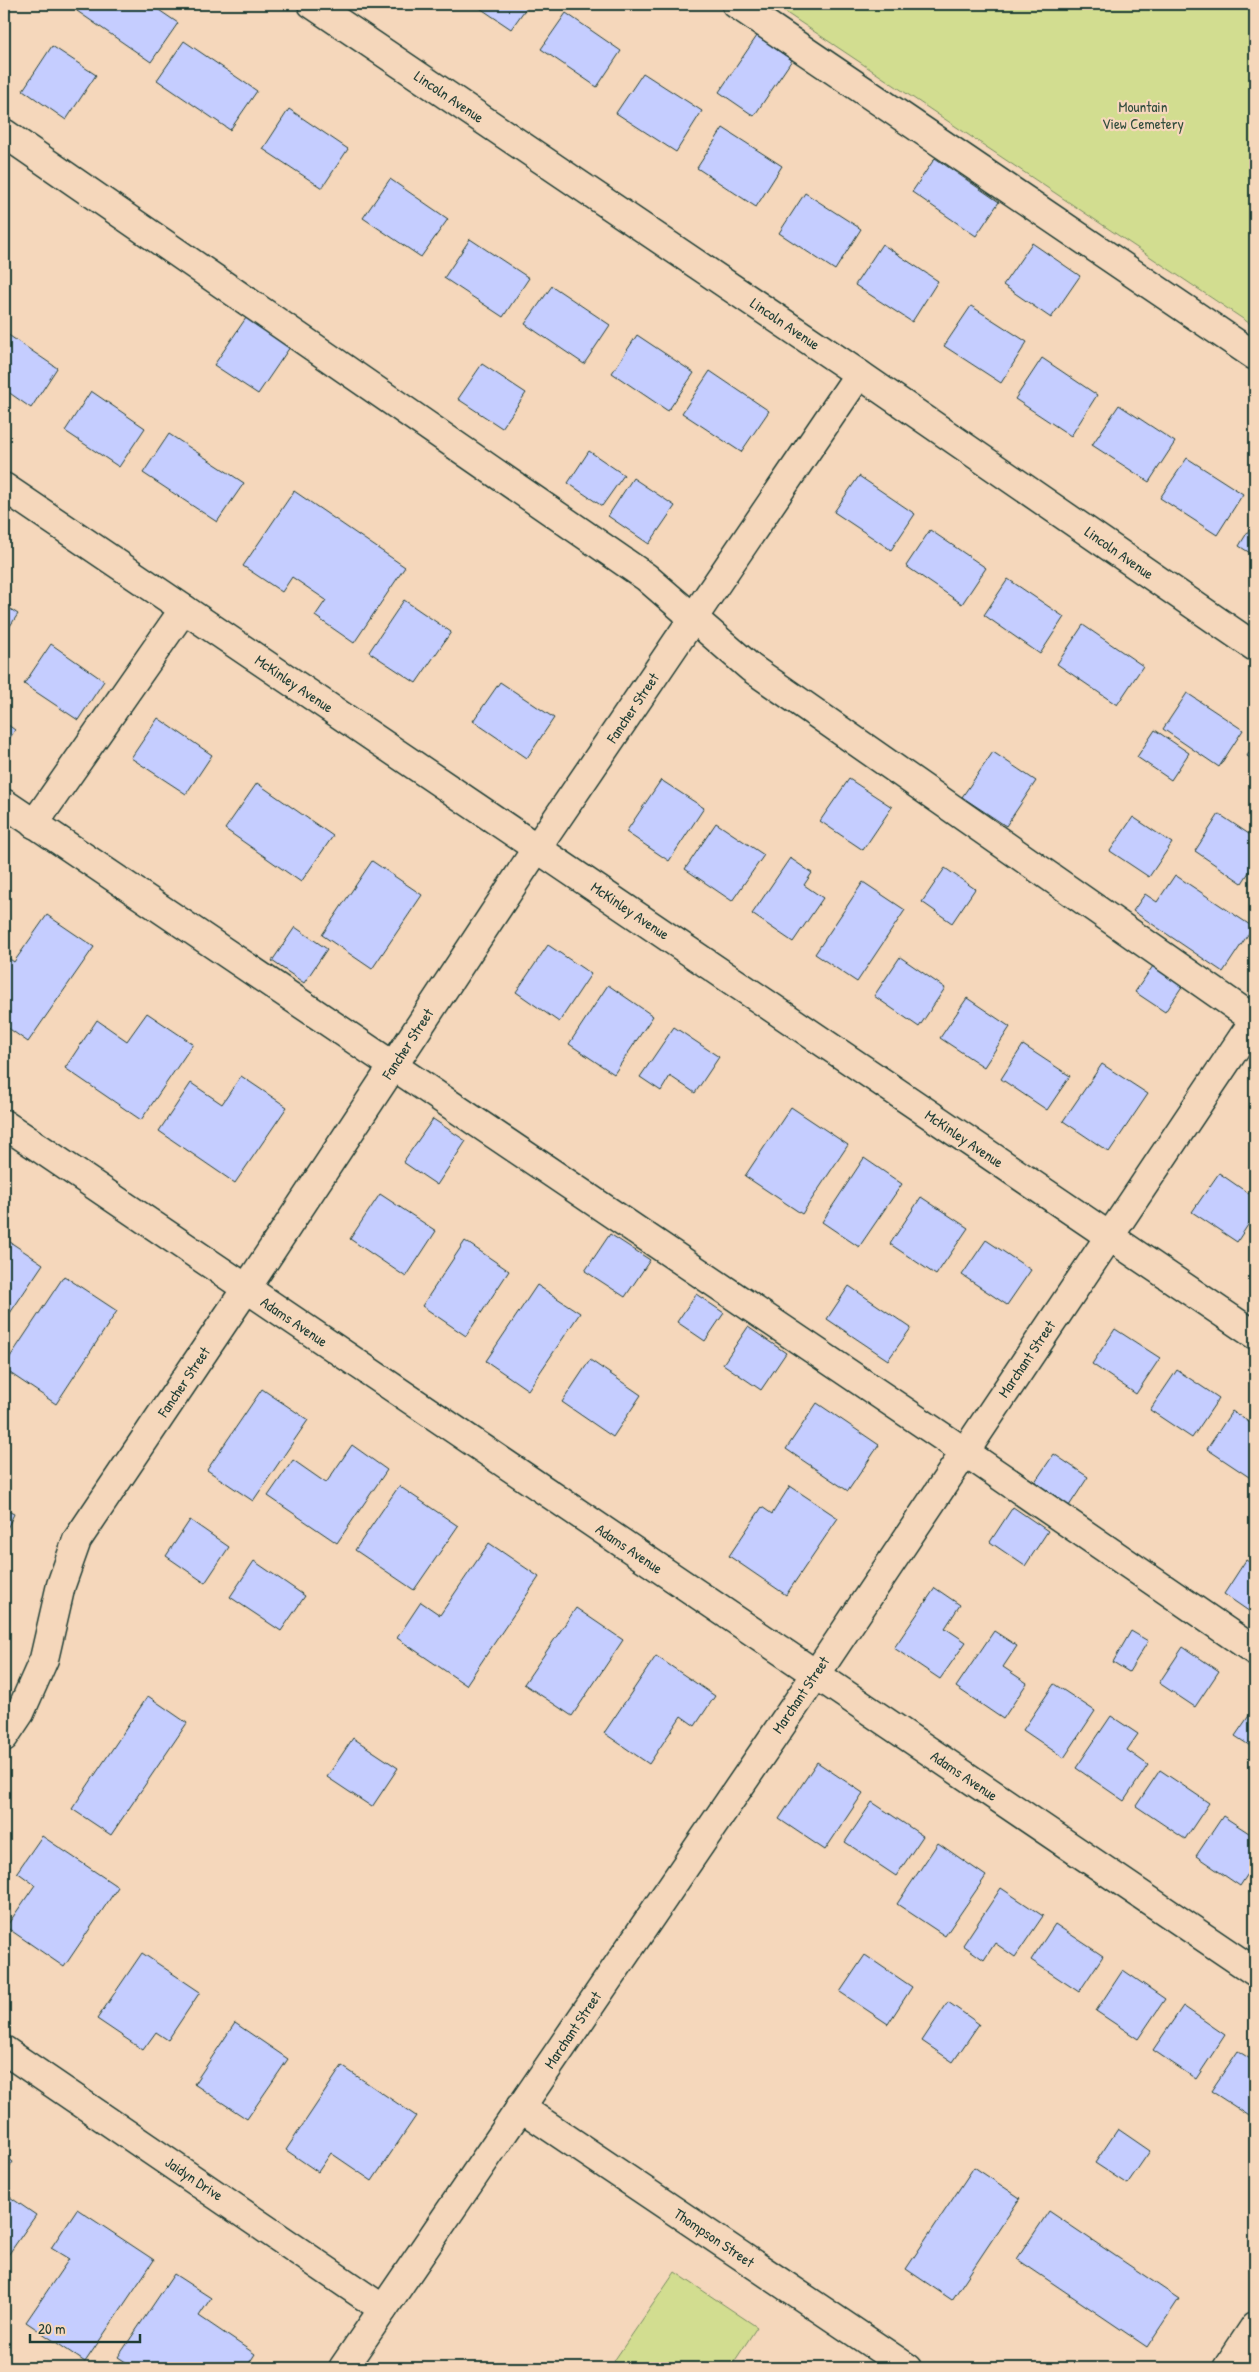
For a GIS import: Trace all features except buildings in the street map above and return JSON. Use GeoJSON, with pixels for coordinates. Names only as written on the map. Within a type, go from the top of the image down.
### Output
{"type":"FeatureCollection","features":[{"type":"Feature","properties":{"kind":"street","name":"Lincoln Avenue"},"geometry":{"type":"LineString","coordinates":[[312,4],[859,374],[1255,647]]}},
{"type":"Feature","properties":{"kind":"street"},"geometry":{"type":"LineString","coordinates":[[736,4],[1255,356]]}},
{"type":"Feature","properties":{"kind":"street"},"geometry":{"type":"LineString","coordinates":[[4,133],[646,577],[752,668],[1255,1020]]}},
{"type":"Feature","properties":{"kind":"street","name":"Fancher Street"},"geometry":{"type":"LineString","coordinates":[[4,1738],[20,1713],[44,1659],[61,1585],[77,1540],[246,1289],[537,848],[859,374]]}},
{"type":"Feature","properties":{"kind":"street","name":"McKinley Avenue"},"geometry":{"type":"LineString","coordinates":[[4,486],[1255,1335]]}},
{"type":"Feature","properties":{"kind":"street"},"geometry":{"type":"LineString","coordinates":[[34,824],[184,609]]}},
{"type":"Feature","properties":{"kind":"street"},"geometry":{"type":"LineString","coordinates":[[4,803],[965,1452],[1255,1651]]}},
{"type":"Feature","properties":{"kind":"street","name":"Marchant Street"},"geometry":{"type":"LineString","coordinates":[[343,2368],[815,1676],[1255,1020]]}},
{"type":"Feature","properties":{"kind":"street","name":"Adams Avenue"},"geometry":{"type":"LineString","coordinates":[[4,1124],[815,1676],[1255,1972]]}},
{"type":"Feature","properties":{"kind":"street","name":"Jaidyn Drive"},"geometry":{"type":"LineString","coordinates":[[4,2050],[383,2309]]}},
{"type":"Feature","properties":{"kind":"street","name":"Thompson Street"},"geometry":{"type":"LineString","coordinates":[[520,2107],[908,2368]]}},
{"type":"Feature","properties":{"kind":"street"},"geometry":{"type":"LineString","coordinates":[[1227,2368],[1255,2326]]}},
{"type":"Feature","properties":{"kind":"green space","name":"Mountain View Cemetery"},"geometry":{"type":"Polygon","coordinates":[[[773,4],[1255,4],[1255,327],[773,4]]]}},
{"type":"Feature","properties":{"kind":"green space"},"geometry":{"type":"Polygon","coordinates":[[[675,2272],[757,2327],[730,2368],[624,2368],[614,2361],[675,2272]]]}}]}
